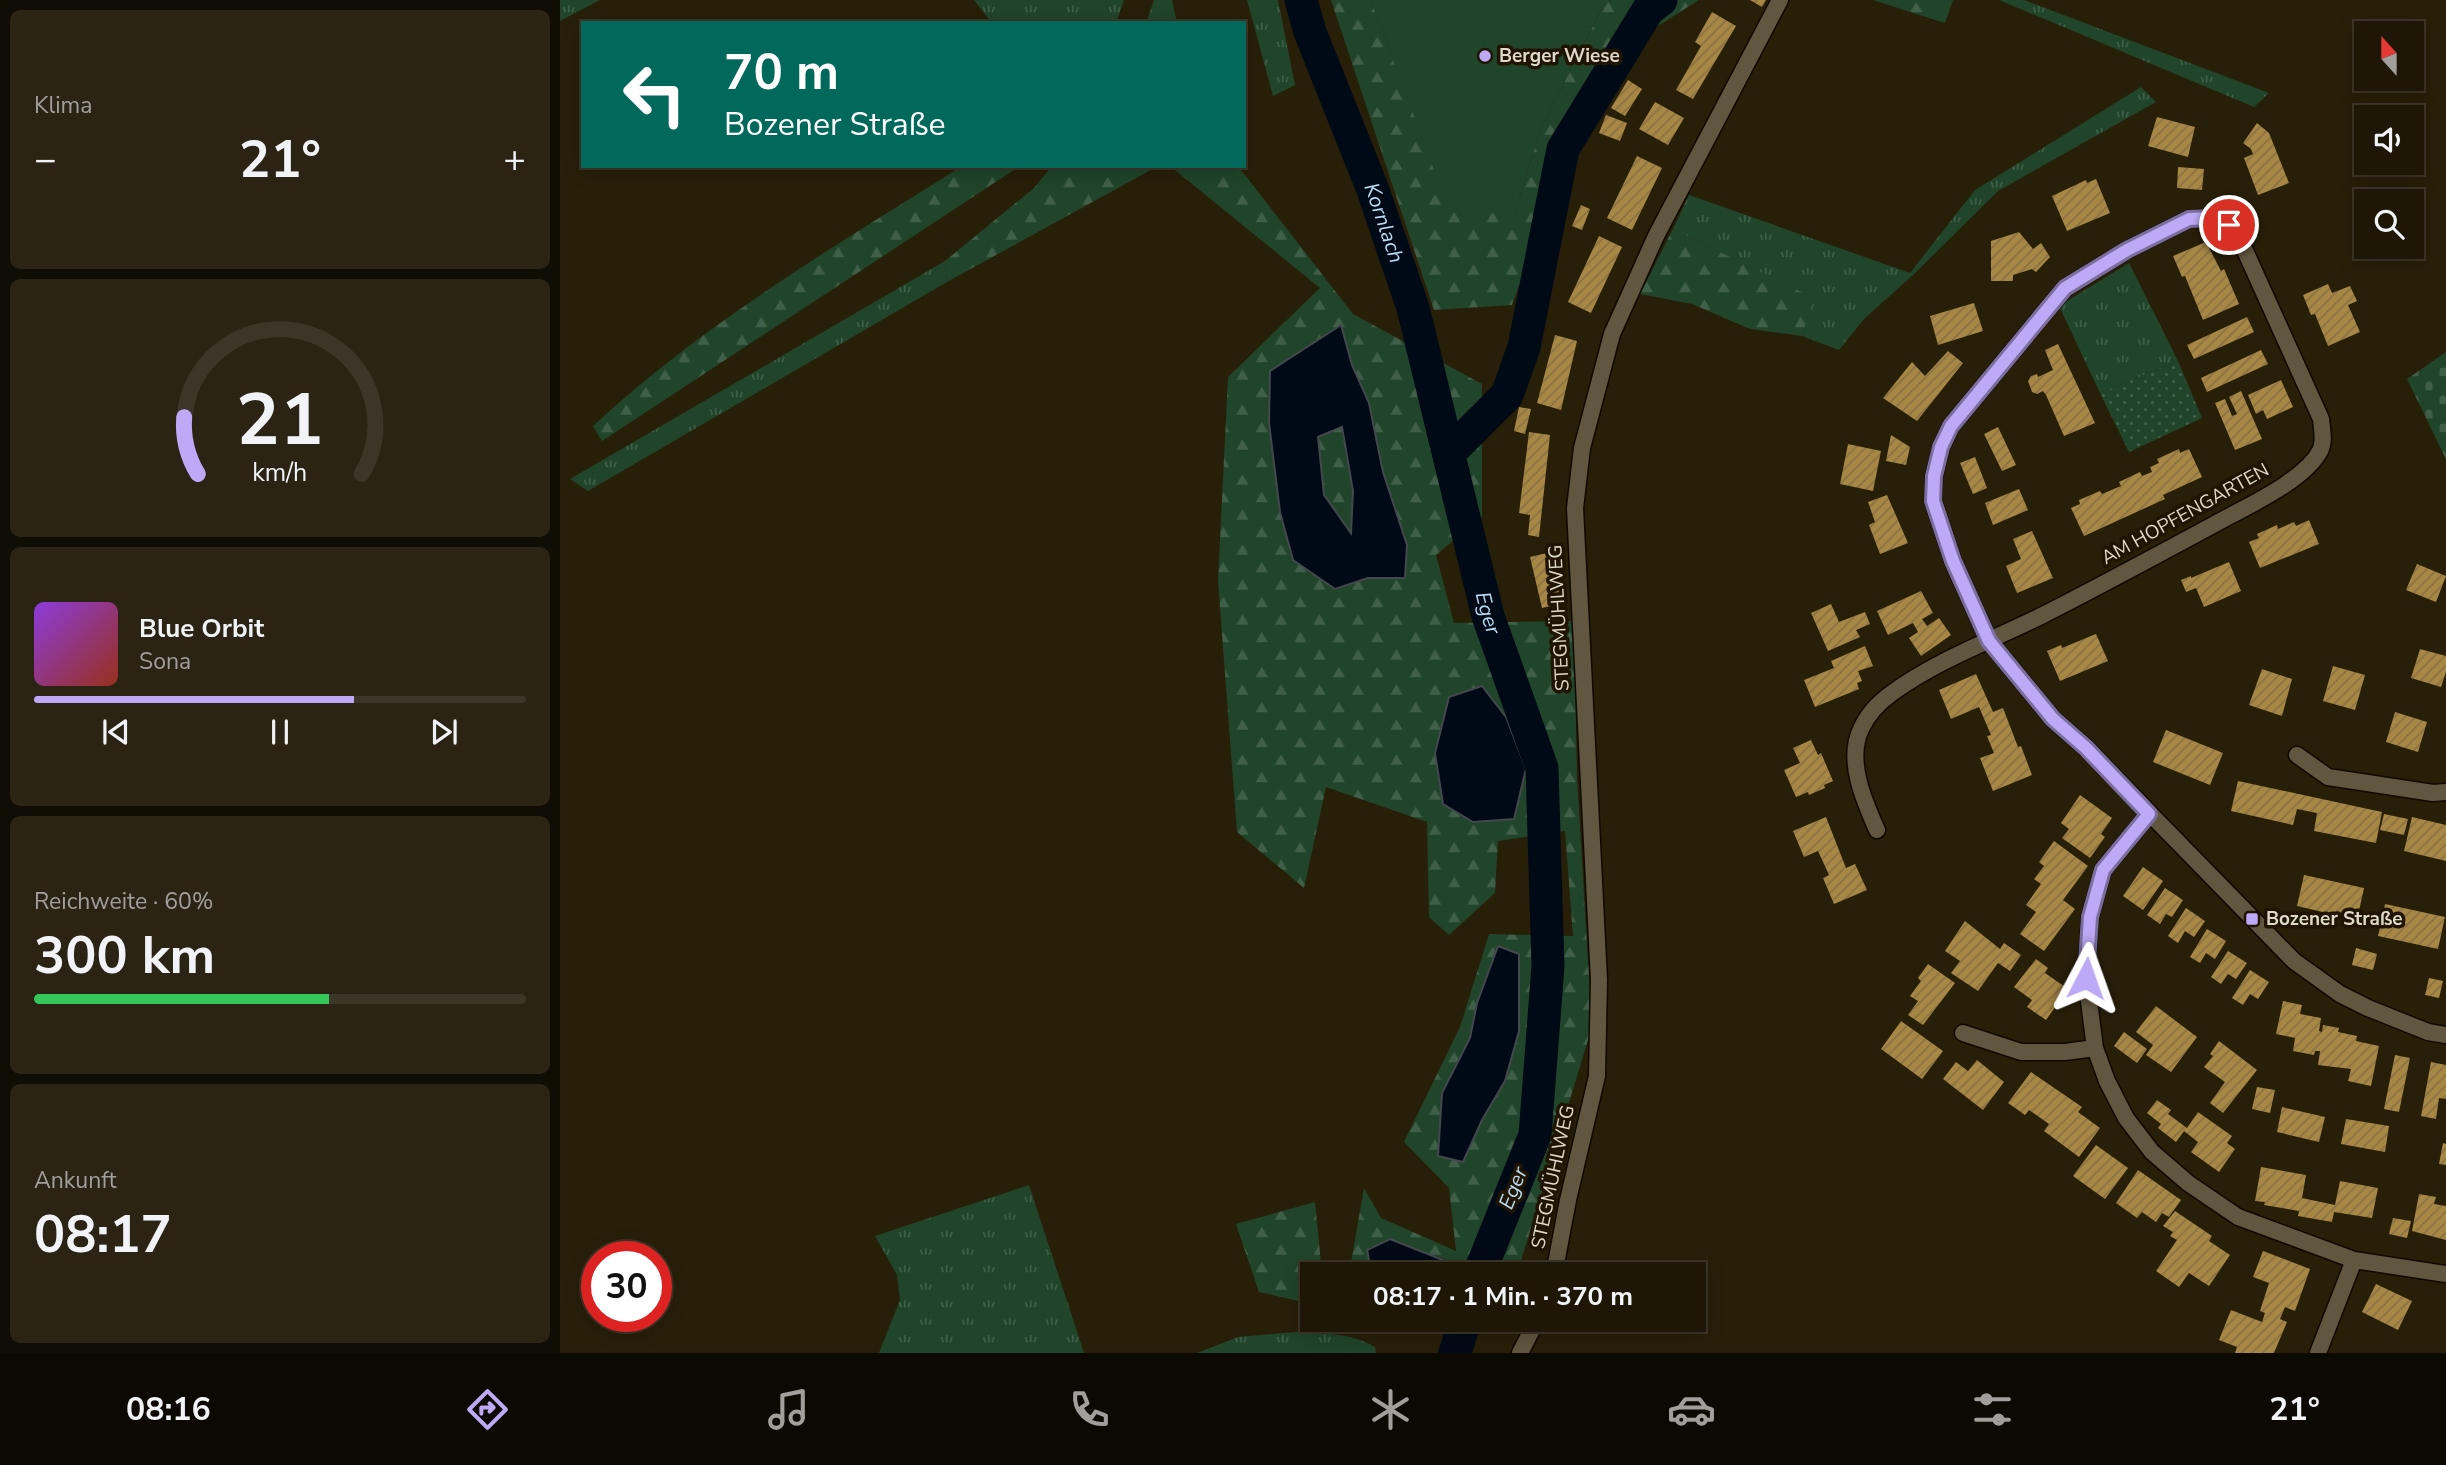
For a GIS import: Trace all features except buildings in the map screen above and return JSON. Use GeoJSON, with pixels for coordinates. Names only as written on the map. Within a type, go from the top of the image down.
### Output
{"type":"FeatureCollection","features":[{"type":"Feature","properties":{"kind":"street","name":"STEGMÜHLWEG"},"geometry":{"type":"LineString","coordinates":[[1556,1262],[1597,1076],[1599,980],[1575,508],[1582,448],[1612,334],[1656,236],[1780,0]]}},
{"type":"Feature","properties":{"kind":"street","name":"AM HOPFENGARTEN"},"geometry":{"type":"LineString","coordinates":[[1877,830],[1862,797],[1856,756],[1860,732],[1872,709],[1923,673],[1989,641],[2079,596],[2253,503],[2294,478],[2309,465],[2320,450],[2323,437],[2321,419],[2242,244],[2229,225],[2212,218],[2189,219],[2127,250],[2065,288],[1951,426],[1941,447],[1934,476],[1933,501],[1953,561],[1989,641],[2053,719],[2086,748],[2149,814]]}},
{"type":"Feature","properties":{"kind":"street"},"geometry":{"type":"LineString","coordinates":[[2297,755],[2328,777],[2420,791],[2446,792]]}},
{"type":"Feature","properties":{"kind":"street"},"geometry":{"type":"LineString","coordinates":[[2446,1035],[2428,1032],[2368,1008],[2340,994],[2294,961],[2149,814],[2103,870],[2090,917],[2086,978],[2095,1048],[2107,1081],[2126,1118],[2152,1152],[2188,1183],[2238,1217],[2354,1260],[2446,1274]]}},
{"type":"Feature","properties":{"kind":"street"},"geometry":{"type":"LineString","coordinates":[[1963,1033],[2021,1052],[2065,1052],[2095,1048]]}},
{"type":"Feature","properties":{"kind":"street"},"geometry":{"type":"LineString","coordinates":[[2318,1353],[2354,1260]]}},
{"type":"Feature","properties":{"kind":"street"},"geometry":{"type":"LineString","coordinates":[[1520,1353],[1530,1332]]}},
{"type":"Feature","properties":{"kind":"green space"},"geometry":{"type":"Polygon","coordinates":[[[560,0],[600,0],[560,21],[560,0]]]}},
{"type":"Feature","properties":{"kind":"green space"},"geometry":{"type":"Polygon","coordinates":[[[974,0],[1124,0],[1117,21],[990,21],[974,0]]]}},
{"type":"Feature","properties":{"kind":"green space"},"geometry":{"type":"Polygon","coordinates":[[[1154,0],[1172,0],[1177,21],[1147,21],[1154,0]]]}},
{"type":"Feature","properties":{"kind":"green space"},"geometry":{"type":"Polygon","coordinates":[[[1247,0],[1278,0],[1295,85],[1273,96],[1247,0]]]}},
{"type":"Feature","properties":{"kind":"green space"},"geometry":{"type":"Polygon","coordinates":[[[1331,0],[1371,0],[1451,213],[1515,213],[1540,130],[1604,4],[1611,0],[1699,0],[1637,39],[1568,151],[1512,305],[1434,310],[1331,0]]]}},
{"type":"Feature","properties":{"kind":"green space","name":"Berger Wiese"},"geometry":{"type":"Polygon","coordinates":[[[1371,0],[1611,0],[1604,4],[1540,130],[1515,213],[1450,213],[1371,0]]]}},
{"type":"Feature","properties":{"kind":"green space"},"geometry":{"type":"Polygon","coordinates":[[[1873,0],[1953,0],[1945,23],[1873,0]]]}},
{"type":"Feature","properties":{"kind":"green space"},"geometry":{"type":"Polygon","coordinates":[[[1999,0],[2024,0],[2269,93],[2254,107],[1999,0]]]}},
{"type":"Feature","properties":{"kind":"green space"},"geometry":{"type":"Polygon","coordinates":[[[2141,87],[2156,102],[1998,191],[1865,318],[1839,350],[1802,336],[1813,298],[1673,229],[1689,195],[1910,273],[1975,190],[2141,87]]]}},
{"type":"Feature","properties":{"kind":"green space"},"geometry":{"type":"Polygon","coordinates":[[[959,168],[1017,168],[602,441],[593,426],[636,389],[725,320],[819,256],[959,168]]]}},
{"type":"Feature","properties":{"kind":"green space"},"geometry":{"type":"Polygon","coordinates":[[[1050,168],[1154,168],[947,282],[945,261],[1034,188],[1050,168]]]}},
{"type":"Feature","properties":{"kind":"green space"},"geometry":{"type":"Polygon","coordinates":[[[1172,168],[1240,168],[1353,314],[1482,384],[1482,517],[1436,555],[1454,623],[1574,621],[1577,778],[1592,1027],[1521,1262],[1451,1262],[1437,1256],[1367,1250],[1370,1262],[1351,1262],[1364,1188],[1381,1218],[1456,1251],[1449,1188],[1404,1142],[1460,1027],[1489,934],[1573,936],[1565,831],[1498,841],[1495,893],[1449,935],[1429,917],[1427,822],[1326,787],[1304,888],[1237,832],[1218,581],[1228,377],[1320,288],[1172,168]],[[1341,325],[1326,335],[1269,423],[1280,512],[1293,560],[1335,589],[1368,578],[1405,578],[1407,545],[1383,472],[1369,403],[1352,365],[1341,325]],[[1497,946],[1477,1003],[1470,1038],[1442,1093],[1438,1155],[1463,1162],[1482,1120],[1519,954],[1497,946]]]}},
{"type":"Feature","properties":{"kind":"green space"},"geometry":{"type":"Polygon","coordinates":[[[1673,229],[1814,298],[1802,336],[1750,329],[1692,304],[1640,294],[1673,229]]]}},
{"type":"Feature","properties":{"kind":"green space"},"geometry":{"type":"Polygon","coordinates":[[[945,261],[947,282],[588,491],[570,479],[945,261]]]}},
{"type":"Feature","properties":{"kind":"green space"},"geometry":{"type":"Polygon","coordinates":[[[2129,263],[2178,361],[2100,393],[2059,306],[2129,263]]]}},
{"type":"Feature","properties":{"kind":"green space"},"geometry":{"type":"Polygon","coordinates":[[[2446,352],[2446,459],[2407,379],[2446,352]]]}},
{"type":"Feature","properties":{"kind":"green space"},"geometry":{"type":"Polygon","coordinates":[[[2178,361],[2202,418],[2129,452],[2100,393],[2178,361]]]}},
{"type":"Feature","properties":{"kind":"green space"},"geometry":{"type":"Polygon","coordinates":[[[1343,427],[1353,491],[1351,534],[1324,495],[1318,437],[1343,427]]]}},
{"type":"Feature","properties":{"kind":"green space"},"geometry":{"type":"Polygon","coordinates":[[[1029,1185],[1084,1353],[879,1353],[900,1300],[897,1275],[875,1236],[1029,1185]]]}},
{"type":"Feature","properties":{"kind":"green space"},"geometry":{"type":"Polygon","coordinates":[[[1315,1202],[1321,1262],[1300,1262],[1300,1301],[1259,1292],[1236,1224],[1315,1202]]]}},
{"type":"Feature","properties":{"kind":"green space"},"geometry":{"type":"Polygon","coordinates":[[[1296,1332],[1357,1339],[1375,1347],[1376,1353],[1197,1353],[1238,1337],[1296,1332]]]}},
{"type":"Feature","properties":{"kind":"shaded area"},"geometry":{"type":"Polygon","coordinates":[[[1341,325],[1352,365],[1369,403],[1383,472],[1407,545],[1405,578],[1368,578],[1335,589],[1293,560],[1280,512],[1269,423],[1270,371],[1341,325]],[[1342,427],[1318,437],[1324,495],[1351,533],[1353,491],[1342,427]]]}},
{"type":"Feature","properties":{"kind":"shaded area"},"geometry":{"type":"Polygon","coordinates":[[[1482,686],[1506,717],[1526,769],[1514,819],[1473,822],[1443,804],[1435,753],[1449,697],[1482,686]]]}},
{"type":"Feature","properties":{"kind":"shaded area"},"geometry":{"type":"Polygon","coordinates":[[[1498,946],[1519,954],[1519,1031],[1505,1081],[1482,1120],[1463,1162],[1438,1156],[1442,1093],[1470,1038],[1477,1003],[1498,946]]]}},
{"type":"Feature","properties":{"kind":"shaded area"},"geometry":{"type":"Polygon","coordinates":[[[1390,1239],[1448,1262],[1370,1262],[1367,1250],[1390,1239]]]}},
{"type":"Feature","properties":{"kind":"waterway","name":"Eger"},"geometry":{"type":"LineString","coordinates":[[1301,0],[1310,32],[1373,190],[1413,308],[1488,616],[1542,768],[1548,966],[1535,1135],[1484,1262]]}},
{"type":"Feature","properties":{"kind":"waterway","name":"Eger"},"geometry":{"type":"LineString","coordinates":[[1449,453],[1507,395],[1524,347],[1563,149],[1648,10],[1661,0]]}},
{"type":"Feature","properties":{"kind":"waterway","name":"Eger"},"geometry":{"type":"LineString","coordinates":[[1455,1353],[1461,1332]]}},
{"type":"Feature","properties":{"kind":"place","name":"Berger Wiese"},"geometry":{"type":"Point","coordinates":[1485,56]}},
{"type":"Feature","properties":{"kind":"place","name":"Bozener Straße"},"geometry":{"type":"Point","coordinates":[2252,919]}},
{"type":"Feature","properties":{"kind":"route"},"geometry":{"type":"LineString","coordinates":[[2086,978],[2090,917],[2103,870],[2149,814],[2086,748],[2053,719],[1989,641],[1941,529],[1933,501],[1934,476],[1941,447],[1951,426],[2065,288],[2127,250],[2189,219],[2212,218],[2229,225]]}},
{"type":"Feature","properties":{"kind":"water label","name":"Kornlach"},"geometry":{"type":"Point","coordinates":[1382,224]}}]}
